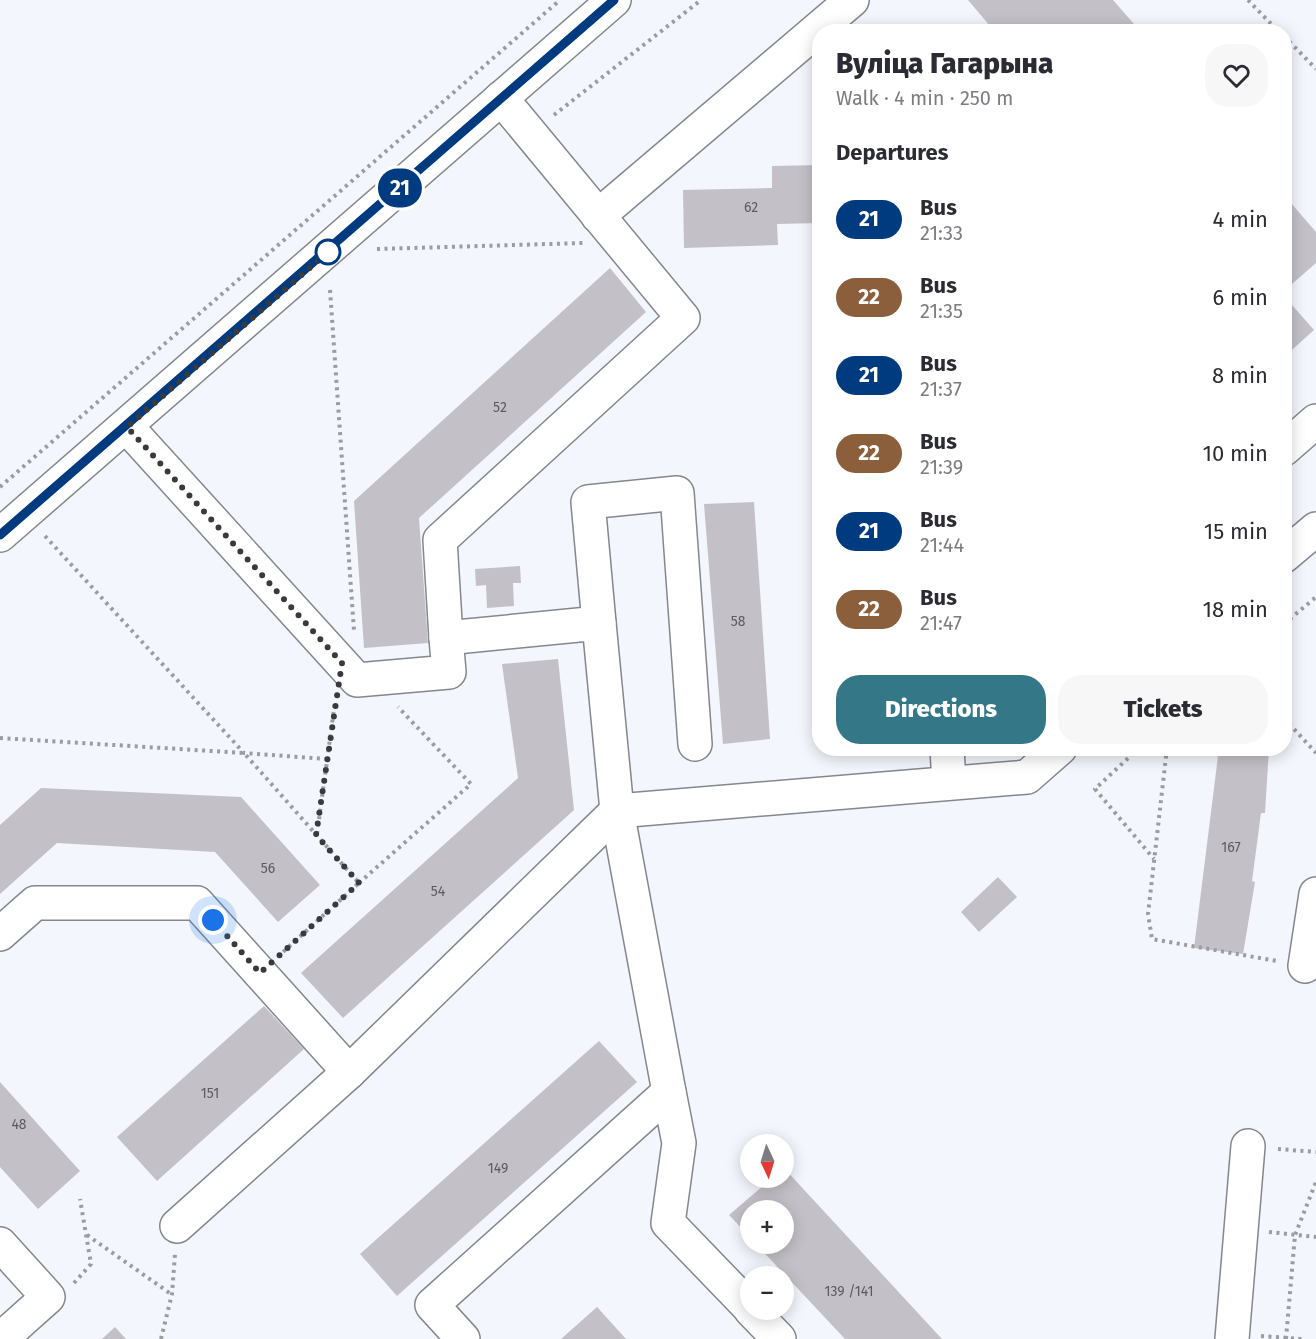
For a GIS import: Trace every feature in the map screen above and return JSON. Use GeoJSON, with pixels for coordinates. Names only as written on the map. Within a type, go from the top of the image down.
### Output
{"type":"FeatureCollection","features":[{"type":"Feature","properties":{"kind":"main road"},"geometry":{"type":"LineString","coordinates":[[0,535],[127,427],[614,0]]}},
{"type":"Feature","properties":{"kind":"main road"},"geometry":{"type":"LineString","coordinates":[[824,24],[852,0]]}},
{"type":"Feature","properties":{"kind":"main road"},"geometry":{"type":"LineString","coordinates":[[598,216],[812,34]]}},
{"type":"Feature","properties":{"kind":"main road"},"geometry":{"type":"LineString","coordinates":[[127,427],[357,680],[449,672],[440,540],[683,318],[501,98]]}},
{"type":"Feature","properties":{"kind":"main road"},"geometry":{"type":"LineString","coordinates":[[1292,442],[1316,421]]}},
{"type":"Feature","properties":{"kind":"main road"},"geometry":{"type":"LineString","coordinates":[[695,744],[676,493],[588,502],[617,811],[679,1143],[668,1223],[740,1298]]}},
{"type":"Feature","properties":{"kind":"main road"},"geometry":{"type":"LineString","coordinates":[[1292,549],[1316,529]]}},
{"type":"Feature","properties":{"kind":"main road"},"geometry":{"type":"LineString","coordinates":[[446,638],[599,623]]}},
{"type":"Feature","properties":{"kind":"main road"},"geometry":{"type":"LineString","coordinates":[[947,756],[949,783]]}},
{"type":"Feature","properties":{"kind":"main road"},"geometry":{"type":"LineString","coordinates":[[177,1226],[349,1072],[617,811],[1027,777],[1051,756]]}},
{"type":"Feature","properties":{"kind":"main road"},"geometry":{"type":"LineString","coordinates":[[1305,966],[1316,894]]}},
{"type":"Feature","properties":{"kind":"main road"},"geometry":{"type":"LineString","coordinates":[[0,934],[35,903],[197,903],[349,1072]]}},
{"type":"Feature","properties":{"kind":"main road"},"geometry":{"type":"LineString","coordinates":[[463,1339],[432,1305],[669,1092]]}},
{"type":"Feature","properties":{"kind":"main road"},"geometry":{"type":"LineString","coordinates":[[1232,1336],[1248,1146]]}},
{"type":"Feature","properties":{"kind":"main road"},"geometry":{"type":"LineString","coordinates":[[0,1244],[48,1297],[0,1339]]}},
{"type":"Feature","properties":{"kind":"main road"},"geometry":{"type":"LineString","coordinates":[[761,1320],[779,1339]]}},
{"type":"Feature","properties":{"kind":"path"},"geometry":{"type":"LineString","coordinates":[[0,487],[560,0]]}},
{"type":"Feature","properties":{"kind":"path"},"geometry":{"type":"LineString","coordinates":[[530,133],[701,0]]}},
{"type":"Feature","properties":{"kind":"path"},"geometry":{"type":"LineString","coordinates":[[1248,0],[1271,24]]}},
{"type":"Feature","properties":{"kind":"path"},"geometry":{"type":"LineString","coordinates":[[1292,44],[1316,69]]}},
{"type":"Feature","properties":{"kind":"path"},"geometry":{"type":"LineString","coordinates":[[377,249],[620,242]]}},
{"type":"Feature","properties":{"kind":"path"},"geometry":{"type":"LineString","coordinates":[[330,290],[354,633]]}},
{"type":"Feature","properties":{"kind":"path"},"geometry":{"type":"LineString","coordinates":[[48,539],[244,753],[359,883]]}},
{"type":"Feature","properties":{"kind":"path"},"geometry":{"type":"LineString","coordinates":[[1292,617],[1316,597]]}},
{"type":"Feature","properties":{"kind":"path"},"geometry":{"type":"LineString","coordinates":[[316,835],[342,663]]}},
{"type":"Feature","properties":{"kind":"path"},"geometry":{"type":"LineString","coordinates":[[260,973],[471,784],[372,680]]}},
{"type":"Feature","properties":{"kind":"path"},"geometry":{"type":"LineString","coordinates":[[1292,726],[1316,753]]}},
{"type":"Feature","properties":{"kind":"path"},"geometry":{"type":"LineString","coordinates":[[0,738],[326,759]]}},
{"type":"Feature","properties":{"kind":"path"},"geometry":{"type":"LineString","coordinates":[[1130,756],[1095,789],[1154,859]]}},
{"type":"Feature","properties":{"kind":"path"},"geometry":{"type":"LineString","coordinates":[[1166,756],[1148,914],[1152,939],[1305,966]]}},
{"type":"Feature","properties":{"kind":"path"},"geometry":{"type":"LineString","coordinates":[[1248,1146],[1316,1152]]}},
{"type":"Feature","properties":{"kind":"path"},"geometry":{"type":"LineString","coordinates":[[1286,1339],[1295,1235],[1316,1182]]}},
{"type":"Feature","properties":{"kind":"path"},"geometry":{"type":"LineString","coordinates":[[69,1289],[91,1264],[80,1199]]}},
{"type":"Feature","properties":{"kind":"path"},"geometry":{"type":"LineString","coordinates":[[161,1339],[172,1294],[177,1226]]}},
{"type":"Feature","properties":{"kind":"path"},"geometry":{"type":"LineString","coordinates":[[1241,1230],[1316,1237]]}},
{"type":"Feature","properties":{"kind":"path"},"geometry":{"type":"LineString","coordinates":[[86,1234],[172,1294]]}},
{"type":"Feature","properties":{"kind":"path"},"geometry":{"type":"LineString","coordinates":[[1232,1336],[1302,1339]]}},
{"type":"Feature","properties":{"kind":"building"},"geometry":{"type":"Polygon","coordinates":[[[968,0],[1113,0],[1134,24],[988,24],[968,0]]]}},
{"type":"Feature","properties":{"kind":"building"},"geometry":{"type":"Polygon","coordinates":[[[812,165],[812,223],[777,224],[778,245],[684,248],[683,190],[772,188],[772,166],[812,165]]]}},
{"type":"Feature","properties":{"kind":"building"},"geometry":{"type":"Polygon","coordinates":[[[1292,204],[1316,232],[1316,263],[1292,284],[1292,204]]]}},
{"type":"Feature","properties":{"kind":"building"},"geometry":{"type":"Polygon","coordinates":[[[610,268],[646,312],[419,518],[428,643],[364,648],[354,501],[610,268]]]}},
{"type":"Feature","properties":{"kind":"building"},"geometry":{"type":"Polygon","coordinates":[[[1292,305],[1314,330],[1292,350],[1292,305]]]}},
{"type":"Feature","properties":{"kind":"building"},"geometry":{"type":"Polygon","coordinates":[[[754,502],[770,739],[723,744],[704,504],[754,502]]]}},
{"type":"Feature","properties":{"kind":"building"},"geometry":{"type":"Polygon","coordinates":[[[520,566],[521,583],[513,583],[514,606],[487,608],[486,585],[476,586],[475,569],[520,566]]]}},
{"type":"Feature","properties":{"kind":"building"},"geometry":{"type":"Polygon","coordinates":[[[558,659],[574,810],[343,1018],[301,973],[518,778],[502,664],[558,659]]]}},
{"type":"Feature","properties":{"kind":"building"},"geometry":{"type":"Polygon","coordinates":[[[1218,756],[1269,756],[1265,813],[1261,813],[1252,881],[1255,882],[1243,954],[1194,948],[1218,756]]]}},
{"type":"Feature","properties":{"kind":"building"},"geometry":{"type":"Polygon","coordinates":[[[41,788],[241,797],[320,885],[278,922],[215,852],[57,843],[0,894],[0,825],[41,788]]]}},
{"type":"Feature","properties":{"kind":"building"},"geometry":{"type":"Polygon","coordinates":[[[998,877],[1017,897],[979,932],[961,912],[998,877]]]}},
{"type":"Feature","properties":{"kind":"building"},"geometry":{"type":"Polygon","coordinates":[[[264,1006],[304,1049],[157,1181],[117,1137],[264,1006]]]}},
{"type":"Feature","properties":{"kind":"building"},"geometry":{"type":"Polygon","coordinates":[[[599,1041],[637,1082],[397,1296],[360,1254],[599,1041]]]}},
{"type":"Feature","properties":{"kind":"building"},"geometry":{"type":"Polygon","coordinates":[[[0,1082],[80,1171],[38,1209],[0,1167],[0,1082]]]}},
{"type":"Feature","properties":{"kind":"building"},"geometry":{"type":"Polygon","coordinates":[[[794,1179],[942,1339],[845,1339],[794,1285],[794,1266],[777,1266],[765,1254],[794,1254],[794,1200],[746,1200],[760,1188],[794,1188],[794,1179]]]}},
{"type":"Feature","properties":{"kind":"building"},"geometry":{"type":"Polygon","coordinates":[[[740,1206],[740,1227],[729,1215],[740,1206]]]}},
{"type":"Feature","properties":{"kind":"building"},"geometry":{"type":"Polygon","coordinates":[[[597,1307],[626,1339],[561,1339],[597,1307]]]}},
{"type":"Feature","properties":{"kind":"building"},"geometry":{"type":"Polygon","coordinates":[[[115,1327],[126,1339],[102,1339],[115,1327]]]}},
{"type":"Feature","properties":{"kind":"bus line","name":"21"},"geometry":{"type":"LineString","coordinates":[[0,535],[127,427],[614,0]]}},
{"type":"Feature","properties":{"kind":"route"},"geometry":{"type":"LineString","coordinates":[[213,920],[260,973],[359,883],[316,835],[342,663],[127,427],[328,252]]}}]}
